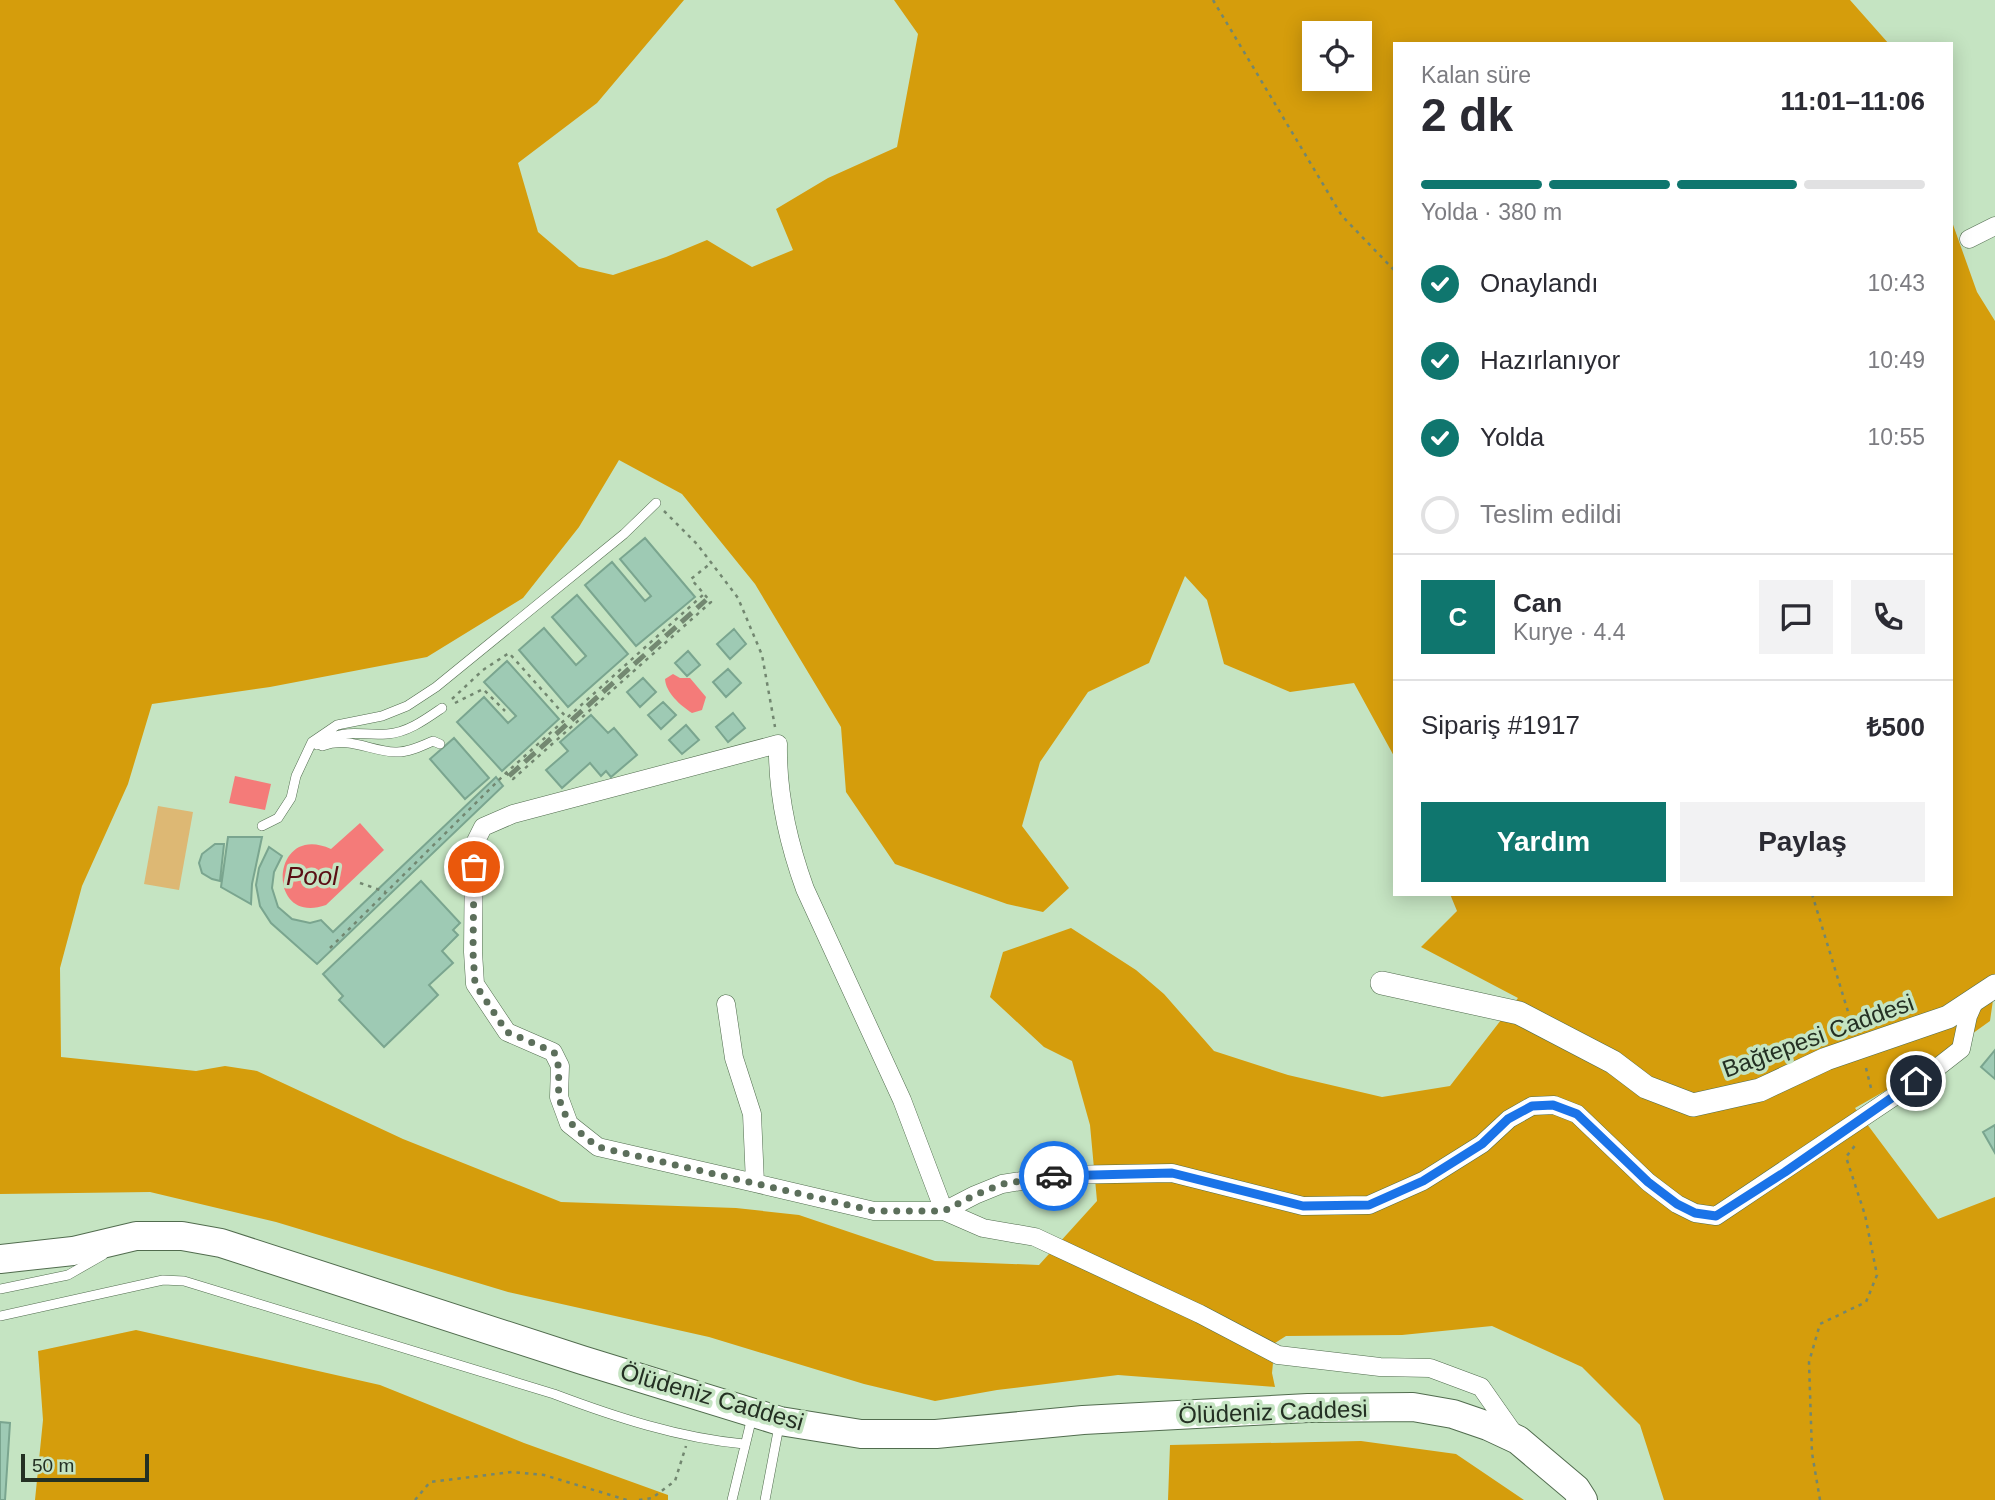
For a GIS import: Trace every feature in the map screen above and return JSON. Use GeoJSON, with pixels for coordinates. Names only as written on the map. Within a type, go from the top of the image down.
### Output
{"type":"FeatureCollection","features":[{"type":"Feature","properties":{"kind":"main road","name":"Ölüdeniz Caddesi"},"geometry":{"type":"LineString","coordinates":[[0,1259],[73,1251],[136,1236],[182,1236],[221,1243],[780,1421],[861,1434],[936,1434],[1136,1417],[1308,1408],[1413,1407],[1453,1414],[1518,1440],[1576,1489],[1583,1500]]}},
{"type":"Feature","properties":{"kind":"street"},"geometry":{"type":"LineString","coordinates":[[1969,239],[1995,226]]}},
{"type":"Feature","properties":{"kind":"street"},"geometry":{"type":"LineString","coordinates":[[944,1211],[902,1100],[805,889],[793,854],[781,796],[778,744],[513,814],[483,827],[474,845],[475,984],[507,1032],[554,1052],[560,1066],[559,1097],[569,1124],[598,1147],[874,1211],[944,1211],[983,1228],[1035,1237],[1200,1314],[1279,1355],[1380,1367],[1430,1368],[1480,1387],[1518,1440]]}},
{"type":"Feature","properties":{"kind":"street","name":"Bağtepesi Caddesi"},"geometry":{"type":"LineString","coordinates":[[1382,983],[1519,1013],[1613,1062],[1646,1087],[1693,1105],[1760,1090],[1826,1059],[1948,1017],[1995,986]]}},
{"type":"Feature","properties":{"kind":"street"},"geometry":{"type":"LineString","coordinates":[[944,1211],[1002,1184],[1059,1175],[1172,1173],[1303,1206],[1369,1205],[1423,1181],[1482,1144],[1508,1119],[1532,1106],[1553,1105],[1577,1114],[1648,1182],[1677,1204],[1695,1213],[1716,1216],[1785,1172],[1961,1049],[1968,1016],[1975,1000]]}},
{"type":"Feature","properties":{"kind":"street"},"geometry":{"type":"LineString","coordinates":[[726,1004],[734,1058],[752,1114],[755,1183]]}},
{"type":"Feature","properties":{"kind":"lane"},"geometry":{"type":"LineString","coordinates":[[262,826],[278,818],[291,798],[296,776],[312,742],[337,725],[382,716],[407,706],[436,687],[624,534],[656,503]]}},
{"type":"Feature","properties":{"kind":"lane"},"geometry":{"type":"LineString","coordinates":[[307,752],[333,735],[389,734],[417,724],[442,708]]}},
{"type":"Feature","properties":{"kind":"lane"},"geometry":{"type":"LineString","coordinates":[[307,752],[331,743],[366,745],[396,752],[433,741],[440,744]]}},
{"type":"Feature","properties":{"kind":"lane"},"geometry":{"type":"LineString","coordinates":[[0,1289],[68,1275],[136,1236]]}},
{"type":"Feature","properties":{"kind":"lane"},"geometry":{"type":"LineString","coordinates":[[0,1316],[163,1280],[184,1281],[554,1394],[594,1409],[690,1436],[744,1444]]}},
{"type":"Feature","properties":{"kind":"lane"},"geometry":{"type":"LineString","coordinates":[[732,1500],[753,1412]]}},
{"type":"Feature","properties":{"kind":"lane"},"geometry":{"type":"LineString","coordinates":[[765,1500],[780,1421]]}},
{"type":"Feature","properties":{"kind":"path"},"geometry":{"type":"LineString","coordinates":[[1213,0],[1342,216],[1393,269]]}},
{"type":"Feature","properties":{"kind":"path"},"geometry":{"type":"LineString","coordinates":[[656,503],[711,562],[738,598],[762,655],[778,744]]}},
{"type":"Feature","properties":{"kind":"path"},"geometry":{"type":"LineString","coordinates":[[506,773],[513,779],[711,602],[691,579],[711,562]]}},
{"type":"Feature","properties":{"kind":"path"},"geometry":{"type":"LineString","coordinates":[[330,947],[506,773],[704,594]]}},
{"type":"Feature","properties":{"kind":"path"},"geometry":{"type":"LineString","coordinates":[[442,708],[483,670],[509,653],[567,718]]}},
{"type":"Feature","properties":{"kind":"path"},"geometry":{"type":"LineString","coordinates":[[442,708],[483,689],[505,711]]}},
{"type":"Feature","properties":{"kind":"path"},"geometry":{"type":"LineString","coordinates":[[360,883],[386,892]]}},
{"type":"Feature","properties":{"kind":"path"},"geometry":{"type":"LineString","coordinates":[[1813,896],[1847,1012],[1861,1048],[1876,1108]]}},
{"type":"Feature","properties":{"kind":"path"},"geometry":{"type":"LineString","coordinates":[[1820,1500],[1812,1453],[1809,1362],[1820,1324],[1866,1302],[1877,1275],[1866,1215],[1846,1157],[1862,1136]]}},
{"type":"Feature","properties":{"kind":"path"},"geometry":{"type":"LineString","coordinates":[[639,1500],[652,1498],[675,1481],[690,1436]]}},
{"type":"Feature","properties":{"kind":"path"},"geometry":{"type":"LineString","coordinates":[[415,1500],[430,1482],[512,1472],[544,1475],[626,1500]]}},
{"type":"Feature","properties":{"kind":"shaded area"},"geometry":{"type":"Polygon","coordinates":[[[0,0],[684,0],[597,103],[518,163],[538,232],[579,267],[613,275],[707,240],[752,267],[793,250],[776,209],[828,178],[897,147],[918,34],[894,0],[1850,0],[1887,42],[1393,42],[1393,754],[1354,683],[1290,692],[1224,664],[1207,600],[1185,576],[1149,663],[1088,692],[1040,762],[1022,826],[1069,888],[1043,912],[1007,904],[895,864],[846,792],[841,727],[755,584],[682,494],[619,460],[579,527],[523,598],[427,657],[270,687],[152,704],[128,784],[82,886],[60,968],[61,1057],[196,1071],[225,1066],[257,1071],[403,1139],[561,1202],[736,1208],[799,1215],[935,1261],[1039,1265],[1097,1201],[1090,1125],[1072,1061],[1044,1047],[990,997],[1003,952],[1071,928],[1136,970],[1164,994],[1214,1051],[1288,1075],[1382,1097],[1450,1086],[1518,998],[1421,947],[1457,911],[1451,896],[1953,896],[1953,225],[1977,292],[1995,321],[1995,986],[1990,1021],[1920,1071],[1855,1108],[1938,1219],[1995,1197],[1995,1500],[1664,1500],[1640,1425],[1582,1367],[1492,1326],[1402,1335],[1286,1336],[1275,1343],[1272,1373],[1275,1387],[1118,1375],[997,1390],[935,1401],[864,1384],[709,1337],[508,1292],[276,1222],[150,1192],[0,1194],[0,0]]]}},
{"type":"Feature","properties":{"kind":"shaded area"},"geometry":{"type":"Polygon","coordinates":[[[158,806],[193,812],[179,890],[144,884],[158,806]]]}},
{"type":"Feature","properties":{"kind":"shaded area"},"geometry":{"type":"Polygon","coordinates":[[[136,1330],[380,1385],[524,1443],[668,1495],[668,1500],[35,1500],[43,1420],[38,1351],[136,1330]]]}},
{"type":"Feature","properties":{"kind":"shaded area"},"geometry":{"type":"Polygon","coordinates":[[[1361,1441],[1456,1454],[1524,1500],[1168,1500],[1170,1445],[1361,1441]]]}},
{"type":"Feature","properties":{"kind":"water"},"geometry":{"type":"Polygon","coordinates":[[[673,674],[680,678],[690,678],[706,697],[702,710],[692,713],[674,698],[665,679],[673,674]]]}},
{"type":"Feature","properties":{"kind":"water"},"geometry":{"type":"Polygon","coordinates":[[[235,776],[271,784],[265,810],[229,803],[235,776]]]}},
{"type":"Feature","properties":{"kind":"water","name":"Pool"},"geometry":{"type":"Polygon","coordinates":[[[360,823],[384,850],[326,905],[306,908],[292,902],[285,890],[283,875],[287,860],[296,849],[311,844],[331,849],[360,823]]]}},
{"type":"Feature","properties":{"kind":"building"},"geometry":{"type":"Polygon","coordinates":[[[645,538],[695,597],[636,646],[585,585],[612,562],[645,601],[651,596],[620,559],[645,538]]]}},
{"type":"Feature","properties":{"kind":"building"},"geometry":{"type":"Polygon","coordinates":[[[577,595],[628,654],[568,707],[519,650],[544,628],[576,665],[586,656],[552,617],[577,595]]]}},
{"type":"Feature","properties":{"kind":"building"},"geometry":{"type":"Polygon","coordinates":[[[734,629],[746,644],[730,659],[717,644],[734,629]]]}},
{"type":"Feature","properties":{"kind":"building"},"geometry":{"type":"Polygon","coordinates":[[[688,651],[700,665],[687,676],[675,663],[688,651]]]}},
{"type":"Feature","properties":{"kind":"building"},"geometry":{"type":"Polygon","coordinates":[[[507,661],[559,719],[502,771],[457,722],[484,697],[508,723],[516,716],[484,682],[507,661]]]}},
{"type":"Feature","properties":{"kind":"building"},"geometry":{"type":"Polygon","coordinates":[[[728,669],[741,683],[726,697],[713,682],[728,669]]]}},
{"type":"Feature","properties":{"kind":"building"},"geometry":{"type":"Polygon","coordinates":[[[643,678],[656,692],[640,707],[627,692],[643,678]]]}},
{"type":"Feature","properties":{"kind":"building"},"geometry":{"type":"Polygon","coordinates":[[[663,702],[676,715],[661,729],[648,715],[663,702]]]}},
{"type":"Feature","properties":{"kind":"building"},"geometry":{"type":"Polygon","coordinates":[[[733,713],[745,728],[728,742],[716,727],[733,713]]]}},
{"type":"Feature","properties":{"kind":"building"},"geometry":{"type":"Polygon","coordinates":[[[591,715],[608,733],[614,728],[637,755],[611,777],[606,771],[601,776],[590,763],[562,788],[546,770],[568,751],[560,742],[591,715]]]}},
{"type":"Feature","properties":{"kind":"building"},"geometry":{"type":"Polygon","coordinates":[[[686,725],[699,740],[682,754],[669,740],[686,725]]]}},
{"type":"Feature","properties":{"kind":"building"},"geometry":{"type":"Polygon","coordinates":[[[454,738],[489,778],[465,799],[430,759],[454,738]]]}},
{"type":"Feature","properties":{"kind":"building"},"geometry":{"type":"Polygon","coordinates":[[[496,777],[503,786],[317,964],[271,923],[260,906],[256,885],[259,868],[269,847],[282,856],[274,872],[272,888],[278,907],[292,919],[310,923],[321,920],[333,932],[496,777]]]}},
{"type":"Feature","properties":{"kind":"building"},"geometry":{"type":"Polygon","coordinates":[[[228,837],[262,837],[252,884],[251,904],[221,887],[228,837]]]}},
{"type":"Feature","properties":{"kind":"building"},"geometry":{"type":"Polygon","coordinates":[[[215,844],[224,844],[220,881],[202,873],[199,863],[202,854],[215,844]]]}},
{"type":"Feature","properties":{"kind":"building"},"geometry":{"type":"Polygon","coordinates":[[[421,881],[460,923],[453,930],[458,935],[442,951],[453,963],[429,985],[438,995],[384,1047],[339,1000],[343,996],[323,974],[421,881]]]}},
{"type":"Feature","properties":{"kind":"building"},"geometry":{"type":"Polygon","coordinates":[[[1995,1050],[1995,1079],[1981,1067],[1995,1050]]]}},
{"type":"Feature","properties":{"kind":"building"},"geometry":{"type":"Polygon","coordinates":[[[1995,1125],[1995,1153],[1983,1132],[1995,1125]]]}},
{"type":"Feature","properties":{"kind":"building"},"geometry":{"type":"Polygon","coordinates":[[[0,1422],[10,1423],[5,1500],[0,1500],[0,1422]]]}},
{"type":"Feature","properties":{"kind":"railway"},"geometry":{"type":"LineString","coordinates":[[509,776],[706,600]]}},
{"type":"Feature","properties":{"kind":"way so far"},"geometry":{"type":"LineString","coordinates":[[474,867],[475,984],[507,1032],[554,1052],[560,1066],[559,1097],[569,1124],[598,1147],[874,1211],[944,1211],[1002,1184],[1054,1176]]}},
{"type":"Feature","properties":{"kind":"route"},"geometry":{"type":"LineString","coordinates":[[1054,1176],[1172,1173],[1303,1206],[1369,1205],[1423,1181],[1482,1144],[1508,1119],[1532,1106],[1553,1105],[1577,1114],[1648,1182],[1677,1204],[1695,1213],[1716,1216],[1785,1172],[1916,1081]]}}]}
